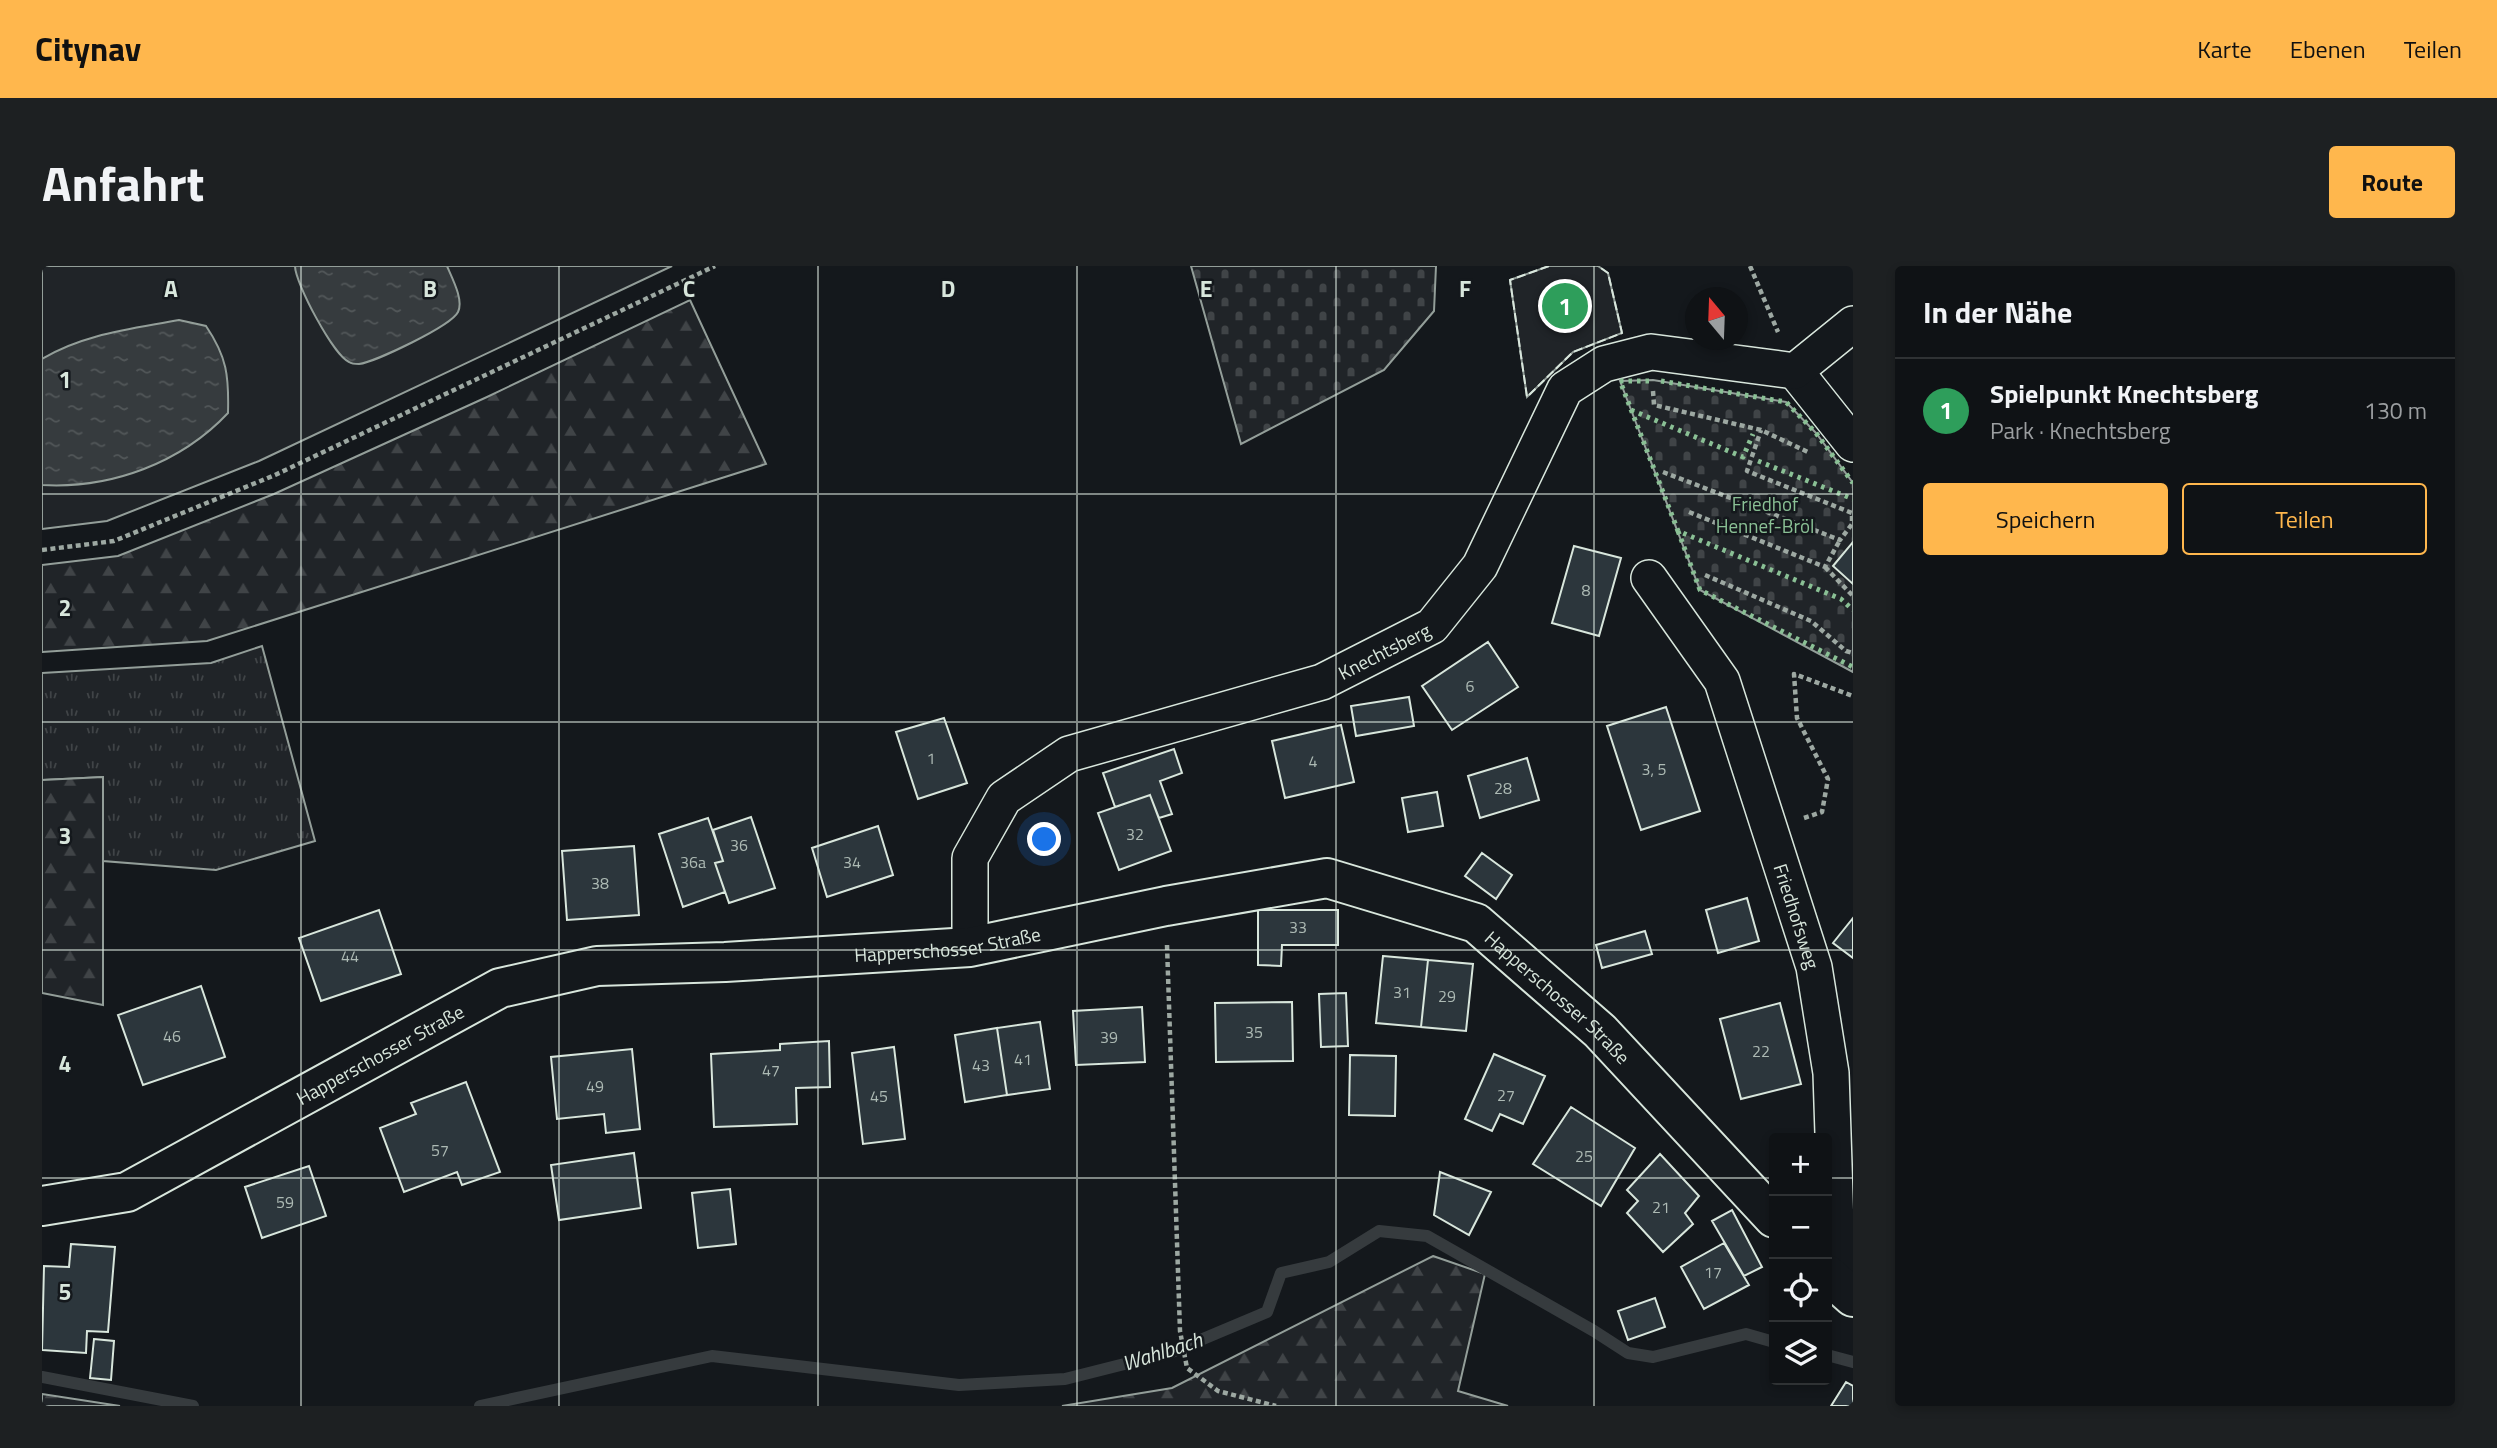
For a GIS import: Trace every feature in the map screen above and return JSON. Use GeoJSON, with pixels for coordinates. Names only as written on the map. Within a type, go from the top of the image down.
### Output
{"type":"FeatureCollection","features":[{"type":"Feature","properties":{"kind":"street"},"geometry":{"type":"LineString","coordinates":[[1853,324],[1795,371],[1853,444]]}},
{"type":"Feature","properties":{"kind":"street","name":"Knechtsberg"},"geometry":{"type":"LineString","coordinates":[[970,947],[970,858],[1004,797],[1069,754],[1322,682],[1432,626],[1480,566],[1565,388],[1604,364],[1651,352],[1795,371]]}},
{"type":"Feature","properties":{"kind":"street","name":"Friedhofsweg"},"geometry":{"type":"LineString","coordinates":[[1649,578],[1722,681],[1814,967],[1830,1073],[1839,1286]]}},
{"type":"Feature","properties":{"kind":"street","name":"Happerschosser Straße"},"geometry":{"type":"LineString","coordinates":[[42,1206],[127,1192],[500,988],[597,966],[725,962],[970,947],[1166,906],[1327,878],[1476,923],[1600,1031],[1769,1213]]}},
{"type":"Feature","properties":{"kind":"path"},"geometry":{"type":"LineString","coordinates":[[42,550],[114,541],[275,475],[715,266]]}},
{"type":"Feature","properties":{"kind":"path"},"geometry":{"type":"LineString","coordinates":[[1750,266],[1795,371]]}},
{"type":"Feature","properties":{"kind":"path"},"geometry":{"type":"LineString","coordinates":[[1651,352],[1654,405],[1761,430],[1810,453]]}},
{"type":"Feature","properties":{"kind":"path"},"geometry":{"type":"LineString","coordinates":[[1761,430],[1747,471],[1852,513],[1852,524],[1825,567]]}},
{"type":"Feature","properties":{"kind":"path"},"geometry":{"type":"LineString","coordinates":[[1663,472],[1840,540]]}},
{"type":"Feature","properties":{"kind":"path"},"geometry":{"type":"LineString","coordinates":[[1689,512],[1825,567],[1853,596]]}},
{"type":"Feature","properties":{"kind":"path"},"geometry":{"type":"LineString","coordinates":[[1704,575],[1811,621],[1846,651],[1853,653]]}},
{"type":"Feature","properties":{"kind":"path"},"geometry":{"type":"LineString","coordinates":[[1770,830],[1822,812],[1828,779],[1797,718],[1794,674],[1853,696]]}},
{"type":"Feature","properties":{"kind":"path"},"geometry":{"type":"LineString","coordinates":[[1166,906],[1180,1331],[1188,1368],[1218,1391],[1276,1406]]}},
{"type":"Feature","properties":{"kind":"green space"},"geometry":{"type":"Polygon","coordinates":[[[42,266],[672,266],[259,461],[107,521],[42,529],[42,266]]]}},
{"type":"Feature","properties":{"kind":"green space"},"geometry":{"type":"Polygon","coordinates":[[[1191,266],[1436,266],[1434,311],[1384,370],[1241,444],[1191,266]]]}},
{"type":"Feature","properties":{"kind":"green space"},"geometry":{"type":"Polygon","coordinates":[[[1549,266],[1598,266],[1608,273],[1622,333],[1573,352],[1527,397],[1510,280],[1549,266]]]}},
{"type":"Feature","properties":{"kind":"green space"},"geometry":{"type":"Polygon","coordinates":[[[690,300],[766,464],[207,641],[42,652],[42,565],[118,556],[274,494],[487,397],[690,300]]]}},
{"type":"Feature","properties":{"kind":"green space","name":"Friedhof Hennef-Bröl"},"geometry":{"type":"Polygon","coordinates":[[[1653,380],[1786,402],[1816,433],[1853,483],[1853,672],[1700,590],[1620,381],[1653,380]]]}},
{"type":"Feature","properties":{"kind":"green space"},"geometry":{"type":"Polygon","coordinates":[[[262,646],[315,841],[216,870],[103,861],[103,777],[42,780],[42,673],[211,663],[262,646]]]}},
{"type":"Feature","properties":{"kind":"green space"},"geometry":{"type":"Polygon","coordinates":[[[103,777],[103,1005],[42,993],[42,780],[103,777]]]}},
{"type":"Feature","properties":{"kind":"green space"},"geometry":{"type":"Polygon","coordinates":[[[1433,1256],[1485,1274],[1458,1391],[1508,1406],[1062,1406],[1172,1388],[1433,1256]]]}},
{"type":"Feature","properties":{"kind":"green space"},"geometry":{"type":"Polygon","coordinates":[[[42,1394],[120,1406],[42,1406],[42,1394]]]}},
{"type":"Feature","properties":{"kind":"water"},"geometry":{"type":"Polygon","coordinates":[[[295,266],[447,266],[460,301],[458,312],[442,326],[412,342],[368,362],[353,364],[342,357],[316,318],[301,287],[295,266]]]}},
{"type":"Feature","properties":{"kind":"water"},"geometry":{"type":"Polygon","coordinates":[[[179,320],[206,326],[213,337],[225,367],[228,413],[189,446],[143,469],[94,482],[42,485],[42,359],[91,338],[179,320]]]}},
{"type":"Feature","properties":{"kind":"building"},"geometry":{"type":"Polygon","coordinates":[[[1853,542],[1853,584],[1833,566],[1853,542]]]}},
{"type":"Feature","properties":{"kind":"building"},"geometry":{"type":"Polygon","coordinates":[[[1574,546],[1621,558],[1599,636],[1552,623],[1574,546]]]}},
{"type":"Feature","properties":{"kind":"building"},"geometry":{"type":"Polygon","coordinates":[[[1488,642],[1518,687],[1452,730],[1422,686],[1488,642]]]}},
{"type":"Feature","properties":{"kind":"building"},"geometry":{"type":"Polygon","coordinates":[[[1409,697],[1414,726],[1356,736],[1351,706],[1409,697]]]}},
{"type":"Feature","properties":{"kind":"building"},"geometry":{"type":"Polygon","coordinates":[[[1666,707],[1700,811],[1641,830],[1607,726],[1666,707]]]}},
{"type":"Feature","properties":{"kind":"building"},"geometry":{"type":"Polygon","coordinates":[[[944,718],[967,783],[918,799],[896,732],[944,718]]]}},
{"type":"Feature","properties":{"kind":"building"},"geometry":{"type":"Polygon","coordinates":[[[1341,725],[1354,782],[1285,798],[1272,741],[1341,725]]]}},
{"type":"Feature","properties":{"kind":"building"},"geometry":{"type":"Polygon","coordinates":[[[1174,749],[1182,773],[1160,781],[1172,814],[1159,818],[1150,795],[1115,807],[1103,773],[1174,749]]]}},
{"type":"Feature","properties":{"kind":"building"},"geometry":{"type":"Polygon","coordinates":[[[1527,758],[1539,800],[1480,818],[1468,776],[1527,758]]]}},
{"type":"Feature","properties":{"kind":"building"},"geometry":{"type":"Polygon","coordinates":[[[1437,792],[1443,826],[1408,832],[1402,798],[1437,792]]]}},
{"type":"Feature","properties":{"kind":"building"},"geometry":{"type":"Polygon","coordinates":[[[1150,795],[1171,851],[1119,870],[1098,813],[1150,795]]]}},
{"type":"Feature","properties":{"kind":"building"},"geometry":{"type":"Polygon","coordinates":[[[751,817],[775,888],[729,903],[715,863],[723,861],[713,830],[751,817]]]}},
{"type":"Feature","properties":{"kind":"building"},"geometry":{"type":"Polygon","coordinates":[[[708,818],[723,861],[715,863],[725,892],[683,907],[659,834],[708,818]]]}},
{"type":"Feature","properties":{"kind":"building"},"geometry":{"type":"Polygon","coordinates":[[[878,826],[893,875],[827,897],[812,848],[878,826]]]}},
{"type":"Feature","properties":{"kind":"building"},"geometry":{"type":"Polygon","coordinates":[[[634,846],[639,915],[567,920],[562,851],[634,846]]]}},
{"type":"Feature","properties":{"kind":"building"},"geometry":{"type":"Polygon","coordinates":[[[1482,853],[1512,875],[1496,899],[1465,876],[1482,853]]]}},
{"type":"Feature","properties":{"kind":"building"},"geometry":{"type":"Polygon","coordinates":[[[1747,898],[1759,941],[1718,953],[1706,910],[1747,898]]]}},
{"type":"Feature","properties":{"kind":"building"},"geometry":{"type":"Polygon","coordinates":[[[379,910],[401,974],[321,1001],[299,938],[379,910]]]}},
{"type":"Feature","properties":{"kind":"building"},"geometry":{"type":"Polygon","coordinates":[[[1258,910],[1338,910],[1338,945],[1282,945],[1281,966],[1258,965],[1258,910]]]}},
{"type":"Feature","properties":{"kind":"building"},"geometry":{"type":"Polygon","coordinates":[[[1853,918],[1853,958],[1833,943],[1853,918]]]}},
{"type":"Feature","properties":{"kind":"building"},"geometry":{"type":"Polygon","coordinates":[[[1645,931],[1652,954],[1602,968],[1596,945],[1645,931]]]}},
{"type":"Feature","properties":{"kind":"building"},"geometry":{"type":"Polygon","coordinates":[[[1383,956],[1428,960],[1421,1027],[1376,1023],[1383,956]]]}},
{"type":"Feature","properties":{"kind":"building"},"geometry":{"type":"Polygon","coordinates":[[[1428,960],[1473,964],[1466,1031],[1421,1027],[1428,960]]]}},
{"type":"Feature","properties":{"kind":"building"},"geometry":{"type":"Polygon","coordinates":[[[201,986],[225,1057],[143,1085],[118,1015],[201,986]]]}},
{"type":"Feature","properties":{"kind":"building"},"geometry":{"type":"Polygon","coordinates":[[[1346,993],[1348,1046],[1321,1047],[1319,994],[1346,993]]]}},
{"type":"Feature","properties":{"kind":"building"},"geometry":{"type":"Polygon","coordinates":[[[1292,1002],[1293,1061],[1216,1062],[1215,1003],[1292,1002]]]}},
{"type":"Feature","properties":{"kind":"building"},"geometry":{"type":"Polygon","coordinates":[[[1780,1003],[1801,1084],[1741,1099],[1720,1019],[1780,1003]]]}},
{"type":"Feature","properties":{"kind":"building"},"geometry":{"type":"Polygon","coordinates":[[[1142,1007],[1145,1062],[1076,1065],[1073,1011],[1142,1007]]]}},
{"type":"Feature","properties":{"kind":"building"},"geometry":{"type":"Polygon","coordinates":[[[1040,1022],[1050,1089],[1007,1095],[997,1028],[1040,1022]]]}},
{"type":"Feature","properties":{"kind":"building"},"geometry":{"type":"Polygon","coordinates":[[[997,1028],[1007,1095],[965,1102],[955,1035],[997,1028]]]}},
{"type":"Feature","properties":{"kind":"building"},"geometry":{"type":"Polygon","coordinates":[[[829,1041],[830,1087],[796,1088],[797,1124],[714,1127],[711,1054],[780,1050],[780,1044],[829,1041]]]}},
{"type":"Feature","properties":{"kind":"building"},"geometry":{"type":"Polygon","coordinates":[[[894,1047],[905,1139],[863,1144],[852,1053],[894,1047]]]}},
{"type":"Feature","properties":{"kind":"building"},"geometry":{"type":"Polygon","coordinates":[[[632,1049],[640,1129],[606,1133],[604,1114],[557,1119],[551,1057],[632,1049]]]}},
{"type":"Feature","properties":{"kind":"building"},"geometry":{"type":"Polygon","coordinates":[[[1494,1054],[1545,1076],[1523,1124],[1500,1114],[1492,1131],[1465,1119],[1494,1054]]]}},
{"type":"Feature","properties":{"kind":"building"},"geometry":{"type":"Polygon","coordinates":[[[1350,1055],[1396,1056],[1395,1116],[1349,1115],[1350,1055]]]}},
{"type":"Feature","properties":{"kind":"building"},"geometry":{"type":"Polygon","coordinates":[[[466,1082],[500,1172],[462,1185],[457,1172],[404,1192],[380,1128],[416,1114],[411,1103],[466,1082]]]}},
{"type":"Feature","properties":{"kind":"building"},"geometry":{"type":"Polygon","coordinates":[[[1571,1107],[1635,1148],[1601,1206],[1533,1164],[1571,1107]]]}},
{"type":"Feature","properties":{"kind":"building"},"geometry":{"type":"Polygon","coordinates":[[[634,1153],[641,1208],[559,1220],[551,1165],[634,1153]]]}},
{"type":"Feature","properties":{"kind":"building"},"geometry":{"type":"Polygon","coordinates":[[[1660,1154],[1699,1196],[1685,1213],[1693,1224],[1663,1252],[1627,1213],[1638,1201],[1627,1190],[1660,1154]]]}},
{"type":"Feature","properties":{"kind":"building"},"geometry":{"type":"Polygon","coordinates":[[[309,1166],[326,1216],[262,1238],[245,1187],[309,1166]]]}},
{"type":"Feature","properties":{"kind":"building"},"geometry":{"type":"Polygon","coordinates":[[[1440,1172],[1491,1192],[1469,1235],[1434,1215],[1440,1172]]]}},
{"type":"Feature","properties":{"kind":"building"},"geometry":{"type":"Polygon","coordinates":[[[730,1189],[736,1244],[698,1248],[692,1193],[730,1189]]]}},
{"type":"Feature","properties":{"kind":"building"},"geometry":{"type":"Polygon","coordinates":[[[1732,1210],[1762,1267],[1744,1276],[1712,1221],[1732,1210]]]}},
{"type":"Feature","properties":{"kind":"building"},"geometry":{"type":"Polygon","coordinates":[[[1724,1243],[1749,1285],[1704,1309],[1681,1267],[1724,1243]]]}},
{"type":"Feature","properties":{"kind":"building"},"geometry":{"type":"Polygon","coordinates":[[[71,1244],[115,1247],[108,1332],[87,1331],[86,1353],[42,1350],[44,1266],[69,1267],[71,1244]]]}},
{"type":"Feature","properties":{"kind":"building"},"geometry":{"type":"Polygon","coordinates":[[[1655,1298],[1665,1327],[1628,1340],[1618,1311],[1655,1298]]]}},
{"type":"Feature","properties":{"kind":"building"},"geometry":{"type":"Polygon","coordinates":[[[94,1339],[114,1341],[111,1380],[90,1378],[94,1339]]]}},
{"type":"Feature","properties":{"kind":"building"},"geometry":{"type":"Polygon","coordinates":[[[1846,1382],[1853,1386],[1853,1406],[1831,1406],[1846,1382]]]}},
{"type":"Feature","properties":{"kind":"waterway","name":"Wahlbach"},"geometry":{"type":"LineString","coordinates":[[480,1406],[712,1356],[959,1385],[1065,1379],[1172,1352],[1267,1312],[1281,1273],[1329,1262],[1379,1231],[1427,1236],[1628,1353],[1653,1357],[1746,1334],[1769,1341]]}},
{"type":"Feature","properties":{"kind":"waterway","name":"Wahlbach"},"geometry":{"type":"LineString","coordinates":[[1832,1356],[1853,1362]]}},
{"type":"Feature","properties":{"kind":"waterway","name":"Wahlbach"},"geometry":{"type":"LineString","coordinates":[[42,1377],[193,1406]]}},
{"type":"Feature","properties":{"kind":"hedge"},"geometry":{"type":"LineString","coordinates":[[1649,381],[1620,381],[1678,531],[1841,599],[1853,610]]}},
{"type":"Feature","properties":{"kind":"hedge"},"geometry":{"type":"LineString","coordinates":[[1661,381],[1786,402],[1816,433],[1853,483]]}},
{"type":"Feature","properties":{"kind":"hedge"},"geometry":{"type":"LineString","coordinates":[[1631,410],[1743,457],[1753,434]]}},
{"type":"Feature","properties":{"kind":"hedge"},"geometry":{"type":"LineString","coordinates":[[1758,461],[1853,499]]}},
{"type":"Feature","properties":{"kind":"hedge"},"geometry":{"type":"LineString","coordinates":[[1678,531],[1700,590],[1853,667]]}},
{"type":"Feature","properties":{"kind":"fence"},"geometry":{"type":"LineString","coordinates":[[1549,266],[1510,280],[1527,397],[1573,352],[1622,333],[1608,273],[1598,266]]}},
{"type":"Feature","properties":{"kind":"place","name":"Spielpunkt Knechtsberg"},"geometry":{"type":"Point","coordinates":[1565,306]}}]}
